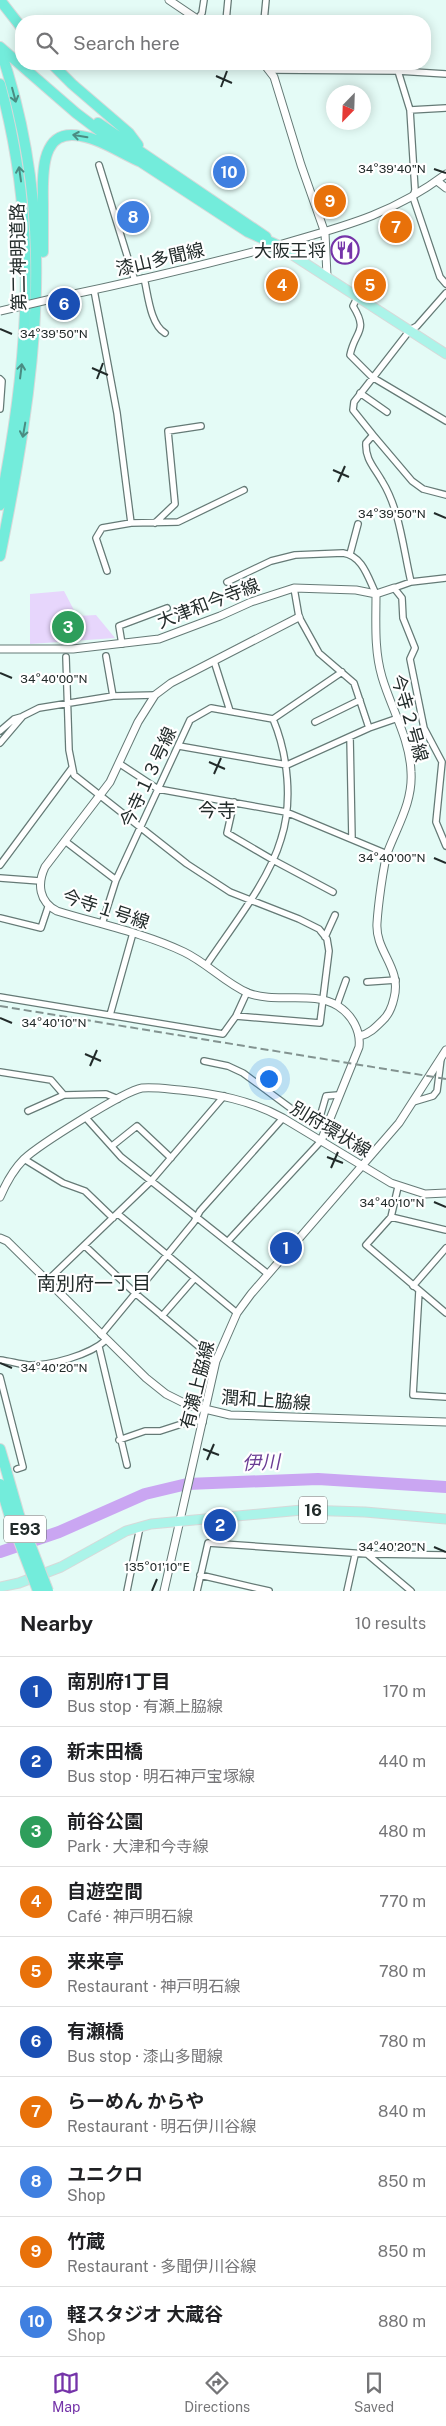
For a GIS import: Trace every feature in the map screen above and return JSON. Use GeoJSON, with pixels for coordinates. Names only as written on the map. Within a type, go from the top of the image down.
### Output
{"type":"FeatureCollection","features":[{"type":"Feature","properties":{"kind":"highway"},"geometry":{"type":"LineString","coordinates":[[0,0],[15,19]]}},
{"type":"Feature","properties":{"kind":"highway"},"geometry":{"type":"LineString","coordinates":[[0,40],[15,52]]}},
{"type":"Feature","properties":{"kind":"highway"},"geometry":{"type":"LineString","coordinates":[[0,48],[15,58]]}},
{"type":"Feature","properties":{"kind":"highway","name":"第二神明道路"},"geometry":{"type":"LineString","coordinates":[[0,48],[24,138],[34,203],[37,298],[29,398],[0,556]]}},
{"type":"Feature","properties":{"kind":"highway"},"geometry":{"type":"LineString","coordinates":[[31,70],[76,113],[248,232],[277,245]]}},
{"type":"Feature","properties":{"kind":"highway"},"geometry":{"type":"LineString","coordinates":[[58,70],[129,133],[142,158]]}},
{"type":"Feature","properties":{"kind":"highway","name":"第二神明道路"},"geometry":{"type":"LineString","coordinates":[[0,84],[20,171],[27,267],[25,336],[0,505]]}},
{"type":"Feature","properties":{"kind":"highway"},"geometry":{"type":"LineString","coordinates":[[29,398],[38,336],[43,253],[43,171],[48,150],[62,137],[80,135],[142,158]]}},
{"type":"Feature","properties":{"kind":"highway","name":"E93"},"geometry":{"type":"LineString","coordinates":[[0,1449],[19,1515],[48,1591]]}},
{"type":"Feature","properties":{"kind":"highway","name":"E93"},"geometry":{"type":"LineString","coordinates":[[0,1484],[10,1517],[38,1591]]}},
{"type":"Feature","properties":{"kind":"main road"},"geometry":{"type":"LineString","coordinates":[[277,245],[446,354]]}},
{"type":"Feature","properties":{"kind":"main road","name":"16"},"geometry":{"type":"LineString","coordinates":[[0,1586],[20,1582],[61,1568],[126,1531],[151,1524],[302,1510],[365,1512],[446,1520]]}},
{"type":"Feature","properties":{"kind":"street"},"geometry":{"type":"LineString","coordinates":[[169,0],[192,15]]}},
{"type":"Feature","properties":{"kind":"street"},"geometry":{"type":"LineString","coordinates":[[202,15],[204,0]]}},
{"type":"Feature","properties":{"kind":"street"},"geometry":{"type":"LineString","coordinates":[[227,15],[228,0]]}},
{"type":"Feature","properties":{"kind":"street"},"geometry":{"type":"LineString","coordinates":[[265,15],[266,0]]}},
{"type":"Feature","properties":{"kind":"street"},"geometry":{"type":"LineString","coordinates":[[327,276],[325,233],[271,70],[398,70],[446,74]]}},
{"type":"Feature","properties":{"kind":"street"},"geometry":{"type":"LineString","coordinates":[[398,70],[410,110],[415,190],[413,197],[440,277],[446,284]]}},
{"type":"Feature","properties":{"kind":"street"},"geometry":{"type":"LineString","coordinates":[[410,110],[446,108]]}},
{"type":"Feature","properties":{"kind":"street"},"geometry":{"type":"LineString","coordinates":[[99,165],[135,280]]}},
{"type":"Feature","properties":{"kind":"street","name":"漆山多聞線"},"geometry":{"type":"LineString","coordinates":[[0,312],[325,233],[369,219],[413,197],[446,174]]}},
{"type":"Feature","properties":{"kind":"street"},"geometry":{"type":"LineString","coordinates":[[437,181],[446,188]]}},
{"type":"Feature","properties":{"kind":"street"},"geometry":{"type":"LineString","coordinates":[[144,278],[154,318],[165,333]]}},
{"type":"Feature","properties":{"kind":"street"},"geometry":{"type":"LineString","coordinates":[[94,290],[117,413],[131,523]]}},
{"type":"Feature","properties":{"kind":"street"},"geometry":{"type":"LineString","coordinates":[[446,293],[416,326],[410,330],[372,377],[354,402],[353,410],[412,481],[423,489],[446,494]]}},
{"type":"Feature","properties":{"kind":"street"},"geometry":{"type":"LineString","coordinates":[[358,296],[353,306],[361,319],[361,329],[352,343],[350,355],[372,377],[446,421]]}},
{"type":"Feature","properties":{"kind":"street"},"geometry":{"type":"LineString","coordinates":[[0,379],[2,381],[0,409]]}},
{"type":"Feature","properties":{"kind":"street"},"geometry":{"type":"LineString","coordinates":[[360,393],[387,412]]}},
{"type":"Feature","properties":{"kind":"street"},"geometry":{"type":"LineString","coordinates":[[155,523],[175,504],[168,432],[201,426]]}},
{"type":"Feature","properties":{"kind":"street"},"geometry":{"type":"LineString","coordinates":[[373,435],[366,443],[365,453],[388,493],[396,516],[411,582]]}},
{"type":"Feature","properties":{"kind":"street"},"geometry":{"type":"LineString","coordinates":[[106,570],[96,538],[102,528],[131,523],[178,522],[244,490]]}},
{"type":"Feature","properties":{"kind":"street"},"geometry":{"type":"LineString","coordinates":[[350,554],[358,524]]}},
{"type":"Feature","properties":{"kind":"street"},"geometry":{"type":"LineString","coordinates":[[228,582],[271,561],[295,554],[350,554],[360,562],[376,594]]}},
{"type":"Feature","properties":{"kind":"street"},"geometry":{"type":"LineString","coordinates":[[446,578],[411,582],[394,588],[402,598],[403,618],[416,648],[410,659],[424,728],[442,762],[436,822],[446,846]]}},
{"type":"Feature","properties":{"kind":"street"},"geometry":{"type":"LineString","coordinates":[[294,588],[299,617],[319,653],[354,683],[369,728]]}},
{"type":"Feature","properties":{"kind":"street","name":"大津和今寺線"},"geometry":{"type":"LineString","coordinates":[[0,649],[73,649],[159,639],[251,602],[294,588],[356,590],[376,594],[394,588]]}},
{"type":"Feature","properties":{"kind":"street","name":"今寺２号線"},"geometry":{"type":"LineString","coordinates":[[376,594],[377,651],[382,677],[398,718],[409,756],[411,787],[409,800],[387,854],[377,924],[380,943],[394,971],[396,980]]}},
{"type":"Feature","properties":{"kind":"street"},"geometry":{"type":"LineString","coordinates":[[122,644],[119,626],[167,608]]}},
{"type":"Feature","properties":{"kind":"street","name":"今寺１号線"},"geometry":{"type":"LineString","coordinates":[[299,617],[171,683],[155,695],[138,722],[110,782],[45,867],[40,881],[40,891],[48,906],[168,945],[207,964],[247,992],[262,997],[322,1000],[337,1005],[350,1016],[360,1036]]}},
{"type":"Feature","properties":{"kind":"street"},"geometry":{"type":"LineString","coordinates":[[106,656],[113,696]]}},
{"type":"Feature","properties":{"kind":"street"},"geometry":{"type":"LineString","coordinates":[[66,657],[69,750],[74,775],[187,864],[230,892],[299,919],[319,930],[325,937],[329,951],[320,1023],[236,1016]]}},
{"type":"Feature","properties":{"kind":"street"},"geometry":{"type":"LineString","coordinates":[[214,661],[230,711]]}},
{"type":"Feature","properties":{"kind":"street"},"geometry":{"type":"LineString","coordinates":[[207,964],[250,900],[273,860],[282,838],[286,812],[286,765],[273,720],[342,672]]}},
{"type":"Feature","properties":{"kind":"street"},"geometry":{"type":"LineString","coordinates":[[0,731],[14,719],[39,708],[113,696],[155,695]]}},
{"type":"Feature","properties":{"kind":"street"},"geometry":{"type":"LineString","coordinates":[[315,722],[360,700]]}},
{"type":"Feature","properties":{"kind":"street","name":"今寺１３号線"},"geometry":{"type":"LineString","coordinates":[[102,924],[116,880],[190,720],[212,708],[273,720]]}},
{"type":"Feature","properties":{"kind":"street"},"geometry":{"type":"LineString","coordinates":[[0,743],[23,716]]}},
{"type":"Feature","properties":{"kind":"street"},"geometry":{"type":"LineString","coordinates":[[179,746],[286,765],[369,728],[398,718]]}},
{"type":"Feature","properties":{"kind":"street"},"geometry":{"type":"LineString","coordinates":[[350,737],[352,839]]}},
{"type":"Feature","properties":{"kind":"street"},"geometry":{"type":"LineString","coordinates":[[120,764],[158,789],[286,812],[387,854]]}},
{"type":"Feature","properties":{"kind":"street"},"geometry":{"type":"LineString","coordinates":[[0,865],[72,768]]}},
{"type":"Feature","properties":{"kind":"street"},"geometry":{"type":"LineString","coordinates":[[234,802],[228,833],[333,892]]}},
{"type":"Feature","properties":{"kind":"street"},"geometry":{"type":"LineString","coordinates":[[65,841],[116,880]]}},
{"type":"Feature","properties":{"kind":"street"},"geometry":{"type":"LineString","coordinates":[[0,878],[40,881]]}},
{"type":"Feature","properties":{"kind":"street"},"geometry":{"type":"LineString","coordinates":[[0,918],[41,928],[48,906]]}},
{"type":"Feature","properties":{"kind":"street"},"geometry":{"type":"LineString","coordinates":[[325,937],[335,916]]}},
{"type":"Feature","properties":{"kind":"street"},"geometry":{"type":"LineString","coordinates":[[110,1015],[133,933]]}},
{"type":"Feature","properties":{"kind":"street"},"geometry":{"type":"LineString","coordinates":[[337,1005],[346,980]]}},
{"type":"Feature","properties":{"kind":"street"},"geometry":{"type":"LineString","coordinates":[[229,1240],[321,1141],[338,1095],[356,1056],[360,1036],[367,1034],[389,1013],[397,987],[396,980],[367,982]]}},
{"type":"Feature","properties":{"kind":"street"},"geometry":{"type":"LineString","coordinates":[[0,997],[224,1034],[236,1016],[247,992]]}},
{"type":"Feature","properties":{"kind":"street","name":"有瀬上脇線"},"geometry":{"type":"LineString","coordinates":[[164,1591],[216,1361],[238,1313],[268,1274],[399,1123],[446,1050]]}},
{"type":"Feature","properties":{"kind":"street"},"geometry":{"type":"LineString","coordinates":[[413,1102],[433,1096],[437,1091],[442,1057]]}},
{"type":"Feature","properties":{"kind":"street"},"geometry":{"type":"LineString","coordinates":[[204,1061],[228,1066],[244,1073],[308,1121],[314,1122],[320,1117],[326,1096],[338,1095]]}},
{"type":"Feature","properties":{"kind":"street"},"geometry":{"type":"LineString","coordinates":[[0,1072],[51,1080],[64,1095]]}},
{"type":"Feature","properties":{"kind":"street","name":"別府環状線"},"geometry":{"type":"LineString","coordinates":[[0,1197],[7,1179],[24,1159],[86,1118],[140,1088],[159,1088],[224,1096],[266,1108],[398,1186],[425,1194],[446,1194]]}},
{"type":"Feature","properties":{"kind":"street"},"geometry":{"type":"LineString","coordinates":[[28,1111],[64,1095],[106,1094],[118,1099]]}},
{"type":"Feature","properties":{"kind":"street"},"geometry":{"type":"LineString","coordinates":[[48,1280],[151,1181],[224,1096]]}},
{"type":"Feature","properties":{"kind":"street"},"geometry":{"type":"LineString","coordinates":[[86,1118],[112,1146],[151,1181],[229,1240],[268,1274]]}},
{"type":"Feature","properties":{"kind":"street"},"geometry":{"type":"LineString","coordinates":[[127,1465],[119,1440],[99,1347],[103,1337],[135,1293],[194,1222],[196,1216],[283,1118]]}},
{"type":"Feature","properties":{"kind":"street"},"geometry":{"type":"LineString","coordinates":[[112,1146],[137,1126],[171,1158]]}},
{"type":"Feature","properties":{"kind":"street"},"geometry":{"type":"LineString","coordinates":[[24,1159],[63,1183],[85,1192],[238,1313]]}},
{"type":"Feature","properties":{"kind":"street"},"geometry":{"type":"LineString","coordinates":[[398,1186],[391,1217],[366,1245],[446,1313]]}},
{"type":"Feature","properties":{"kind":"street"},"geometry":{"type":"LineString","coordinates":[[391,1217],[446,1230]]}},
{"type":"Feature","properties":{"kind":"street","name":"潤和上脇線"},"geometry":{"type":"LineString","coordinates":[[0,1238],[7,1241],[103,1337],[146,1378],[166,1394],[206,1410],[230,1415],[446,1422]]}},
{"type":"Feature","properties":{"kind":"street"},"geometry":{"type":"LineString","coordinates":[[85,1246],[135,1293],[216,1361]]}},
{"type":"Feature","properties":{"kind":"street"},"geometry":{"type":"LineString","coordinates":[[413,1286],[446,1248]]}},
{"type":"Feature","properties":{"kind":"street"},"geometry":{"type":"LineString","coordinates":[[162,1316],[195,1278]]}},
{"type":"Feature","properties":{"kind":"street"},"geometry":{"type":"LineString","coordinates":[[419,1290],[413,1395],[446,1397]]}},
{"type":"Feature","properties":{"kind":"street"},"geometry":{"type":"LineString","coordinates":[[0,1360],[28,1365],[68,1359],[99,1347]]}},
{"type":"Feature","properties":{"kind":"street"},"geometry":{"type":"LineString","coordinates":[[0,1377],[23,1467],[17,1469]]}},
{"type":"Feature","properties":{"kind":"street"},"geometry":{"type":"LineString","coordinates":[[119,1440],[145,1431],[160,1431],[194,1420],[203,1422]]}},
{"type":"Feature","properties":{"kind":"street"},"geometry":{"type":"LineString","coordinates":[[127,1591],[140,1527]]}},
{"type":"Feature","properties":{"kind":"street"},"geometry":{"type":"LineString","coordinates":[[197,1591],[208,1543],[355,1555],[446,1555]]}},
{"type":"Feature","properties":{"kind":"street"},"geometry":{"type":"LineString","coordinates":[[367,1554],[411,1591]]}},
{"type":"Feature","properties":{"kind":"street"},"geometry":{"type":"LineString","coordinates":[[348,1591],[355,1555]]}},
{"type":"Feature","properties":{"kind":"street"},"geometry":{"type":"LineString","coordinates":[[200,1575],[269,1591]]}},
{"type":"Feature","properties":{"kind":"shaded area"},"geometry":{"type":"Polygon","coordinates":[[[64,591],[77,616],[96,615],[115,638],[30,644],[30,594],[64,591]]]}},
{"type":"Feature","properties":{"kind":"waterway","name":"伊川"},"geometry":{"type":"LineString","coordinates":[[0,1552],[59,1532],[145,1494],[187,1484],[318,1479],[446,1487]]}},
{"type":"Feature","properties":{"kind":"railway"},"geometry":{"type":"LineString","coordinates":[[0,1006],[446,1079]]}},
{"type":"Feature","properties":{"kind":"place","name":"軽スタジオ 大蔵谷"},"geometry":{"type":"Point","coordinates":[229,172]}},
{"type":"Feature","properties":{"kind":"place","name":"竹蔵"},"geometry":{"type":"Point","coordinates":[330,201]}},
{"type":"Feature","properties":{"kind":"place","name":"ユニクロ"},"geometry":{"type":"Point","coordinates":[133,217]}},
{"type":"Feature","properties":{"kind":"place","name":"らーめん からや"},"geometry":{"type":"Point","coordinates":[396,227]}},
{"type":"Feature","properties":{"kind":"place","name":"大阪王将"},"geometry":{"type":"Point","coordinates":[345,250]}},
{"type":"Feature","properties":{"kind":"place","name":"自遊空間"},"geometry":{"type":"Point","coordinates":[282,285]}},
{"type":"Feature","properties":{"kind":"place","name":"来来亭"},"geometry":{"type":"Point","coordinates":[370,285]}},
{"type":"Feature","properties":{"kind":"place","name":"有瀬橋"},"geometry":{"type":"Point","coordinates":[64,304]}},
{"type":"Feature","properties":{"kind":"place","name":"前谷公園"},"geometry":{"type":"Point","coordinates":[68,627]}},
{"type":"Feature","properties":{"kind":"place","name":"南別府1丁目"},"geometry":{"type":"Point","coordinates":[286,1248]}},
{"type":"Feature","properties":{"kind":"place","name":"新末田橋"},"geometry":{"type":"Point","coordinates":[220,1525]}},
{"type":"Feature","properties":{"kind":"district","name":"今寺"},"geometry":{"type":"Point","coordinates":[217,810]}},
{"type":"Feature","properties":{"kind":"district","name":"南別府一丁目"},"geometry":{"type":"Point","coordinates":[94,1283]}}]}
